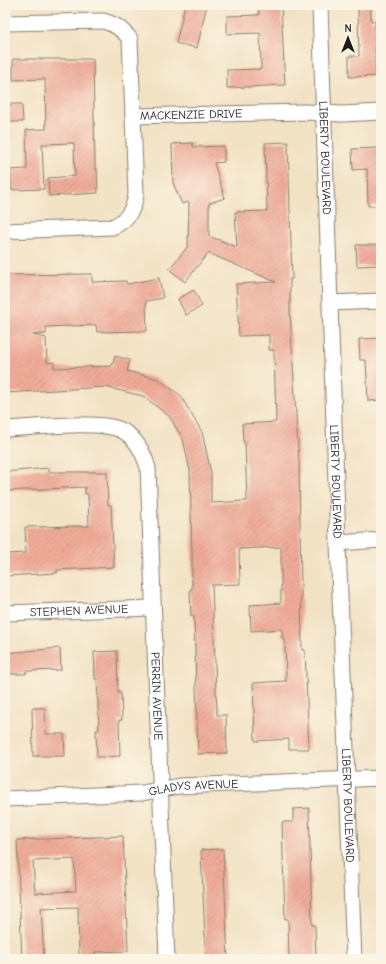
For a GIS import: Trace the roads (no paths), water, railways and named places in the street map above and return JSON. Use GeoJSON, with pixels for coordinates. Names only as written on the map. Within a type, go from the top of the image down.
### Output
{"type":"FeatureCollection","features":[{"type":"Feature","properties":{"kind":"street","name":"LIBERTY BOULEVARD"},"geometry":{"type":"LineString","coordinates":[[320,5],[338,543],[349,780],[354,959]]}},
{"type":"Feature","properties":{"kind":"street"},"geometry":{"type":"LineString","coordinates":[[5,23],[98,21],[113,24],[123,30],[130,39],[133,116]]}},
{"type":"Feature","properties":{"kind":"street","name":"MACKENZIE DRIVE"},"geometry":{"type":"LineString","coordinates":[[5,231],[112,228],[124,221],[132,210],[135,201],[133,116],[324,112],[342,114],[381,112]]}},
{"type":"Feature","properties":{"kind":"street"},"geometry":{"type":"LineString","coordinates":[[330,303],[381,301]]}},
{"type":"Feature","properties":{"kind":"street","name":"PERRIN AVENUE"},"geometry":{"type":"LineString","coordinates":[[5,429],[102,426],[124,432],[132,438],[140,448],[148,468],[159,790],[167,959]]}},
{"type":"Feature","properties":{"kind":"street"},"geometry":{"type":"LineString","coordinates":[[338,543],[381,540]]}},
{"type":"Feature","properties":{"kind":"street","name":"STEPHEN AVENUE"},"geometry":{"type":"LineString","coordinates":[[5,613],[153,608]]}},
{"type":"Feature","properties":{"kind":"street","name":"GLADYS AVENUE"},"geometry":{"type":"LineString","coordinates":[[5,799],[142,793],[179,786],[381,778]]}}]}
